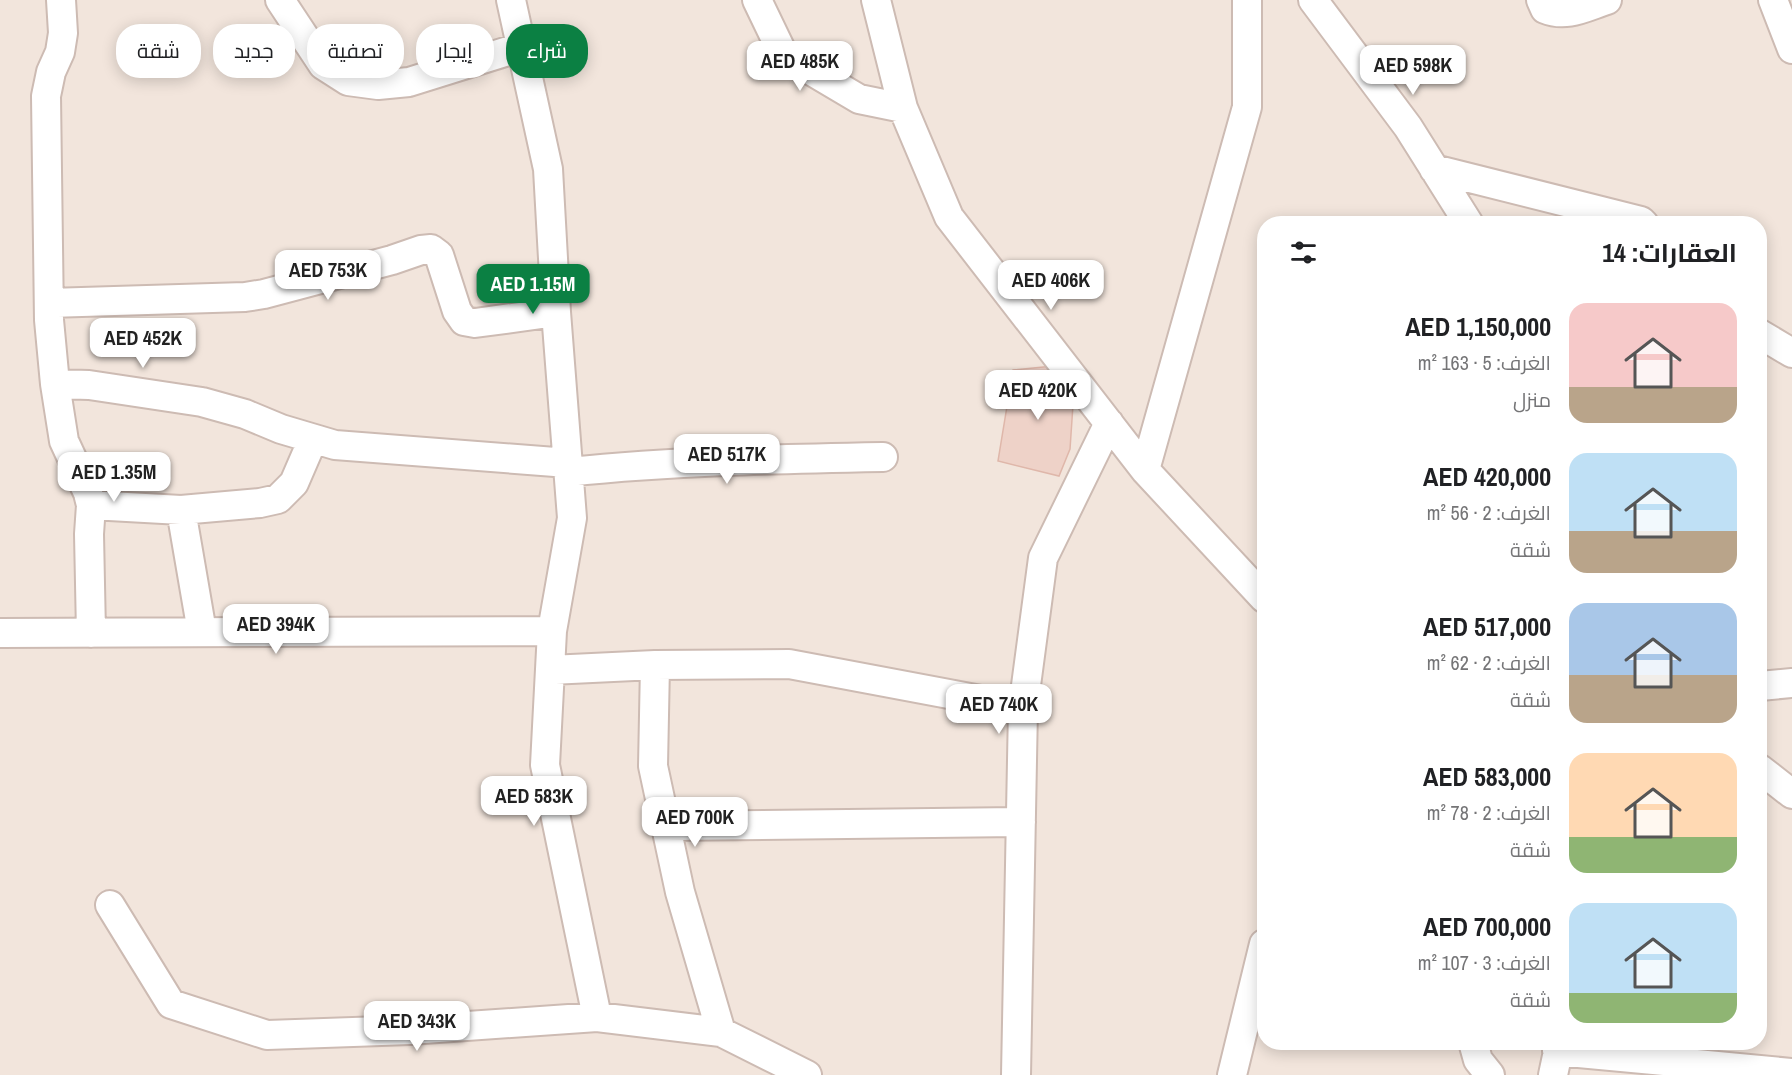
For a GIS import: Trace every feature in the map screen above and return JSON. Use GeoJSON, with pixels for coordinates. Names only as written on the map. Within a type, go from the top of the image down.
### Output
{"type":"FeatureCollection","features":[{"type":"Feature","properties":{"kind":"street"},"geometry":{"type":"LineString","coordinates":[[61,0],[63,33],[60,52],[51,72],[46,96],[49,320],[55,384],[64,441],[88,493],[91,505],[89,534],[91,633]]}},
{"type":"Feature","properties":{"kind":"street"},"geometry":{"type":"LineString","coordinates":[[280,0],[323,65],[348,81],[378,86],[409,82],[506,52]]}},
{"type":"Feature","properties":{"kind":"street"},"geometry":{"type":"LineString","coordinates":[[511,0],[516,24]]}},
{"type":"Feature","properties":{"kind":"street"},"geometry":{"type":"LineString","coordinates":[[757,0],[783,54],[859,99],[903,108]]}},
{"type":"Feature","properties":{"kind":"street"},"geometry":{"type":"LineString","coordinates":[[876,0],[903,108],[949,217],[1145,470],[1257,590]]}},
{"type":"Feature","properties":{"kind":"street"},"geometry":{"type":"LineString","coordinates":[[1145,470],[1247,107],[1247,0]]}},
{"type":"Feature","properties":{"kind":"street"},"geometry":{"type":"LineString","coordinates":[[1313,0],[1407,127],[1464,216]]}},
{"type":"Feature","properties":{"kind":"street"},"geometry":{"type":"LineString","coordinates":[[1541,0],[1545,9],[1566,13],[1606,0]]}},
{"type":"Feature","properties":{"kind":"street"},"geometry":{"type":"LineString","coordinates":[[1773,0],[1792,49]]}},
{"type":"Feature","properties":{"kind":"street"},"geometry":{"type":"LineString","coordinates":[[528,78],[548,169],[556,312],[572,518],[552,631],[545,765],[597,1017]]}},
{"type":"Feature","properties":{"kind":"street"},"geometry":{"type":"LineString","coordinates":[[1434,169],[1621,216]]}},
{"type":"Feature","properties":{"kind":"street"},"geometry":{"type":"LineString","coordinates":[[49,303],[245,297],[264,294],[431,249],[439,255],[456,311],[464,321],[475,323],[556,312]]}},
{"type":"Feature","properties":{"kind":"street"},"geometry":{"type":"LineString","coordinates":[[1767,338],[1792,353]]}},
{"type":"Feature","properties":{"kind":"street"},"geometry":{"type":"LineString","coordinates":[[55,384],[89,384],[202,402],[245,414],[281,429],[335,445],[568,468],[883,457]]}},
{"type":"Feature","properties":{"kind":"street"},"geometry":{"type":"LineString","coordinates":[[1016,1075],[1023,708],[1043,558],[1109,423]]}},
{"type":"Feature","properties":{"kind":"street"},"geometry":{"type":"LineString","coordinates":[[91,505],[181,510],[260,503],[278,499],[294,483],[313,439]]}},
{"type":"Feature","properties":{"kind":"street"},"geometry":{"type":"LineString","coordinates":[[181,510],[202,632]]}},
{"type":"Feature","properties":{"kind":"street"},"geometry":{"type":"LineString","coordinates":[[0,633],[552,631]]}},
{"type":"Feature","properties":{"kind":"street"},"geometry":{"type":"LineString","coordinates":[[550,670],[655,665],[789,664],[1023,708]]}},
{"type":"Feature","properties":{"kind":"street"},"geometry":{"type":"LineString","coordinates":[[655,665],[653,766],[680,892],[721,1032]]}},
{"type":"Feature","properties":{"kind":"street"},"geometry":{"type":"LineString","coordinates":[[1767,685],[1792,683]]}},
{"type":"Feature","properties":{"kind":"street"},"geometry":{"type":"LineString","coordinates":[[1767,774],[1792,794]]}},
{"type":"Feature","properties":{"kind":"street"},"geometry":{"type":"LineString","coordinates":[[666,825],[1021,822]]}},
{"type":"Feature","properties":{"kind":"street"},"geometry":{"type":"LineString","coordinates":[[110,905],[171,1004],[267,1035],[410,1030],[597,1017],[721,1032],[807,1075]]}},
{"type":"Feature","properties":{"kind":"street"},"geometry":{"type":"LineString","coordinates":[[1232,1075],[1257,973]]}},
{"type":"Feature","properties":{"kind":"street"},"geometry":{"type":"LineString","coordinates":[[1475,1050],[1478,1060],[1490,1075]]}},
{"type":"Feature","properties":{"kind":"street"},"geometry":{"type":"LineString","coordinates":[[1557,1056],[1695,1070],[1792,1073]]}},
{"type":"Feature","properties":{"kind":"shaded area"},"geometry":{"type":"Polygon","coordinates":[[[0,0],[1792,0],[1792,1075],[0,1075],[0,0]]]}},
{"type":"Feature","properties":{"kind":"building"},"geometry":{"type":"Polygon","coordinates":[[[1053,366],[1074,390],[1070,449],[1059,476],[998,461],[1013,370],[1053,366]]]}}]}
